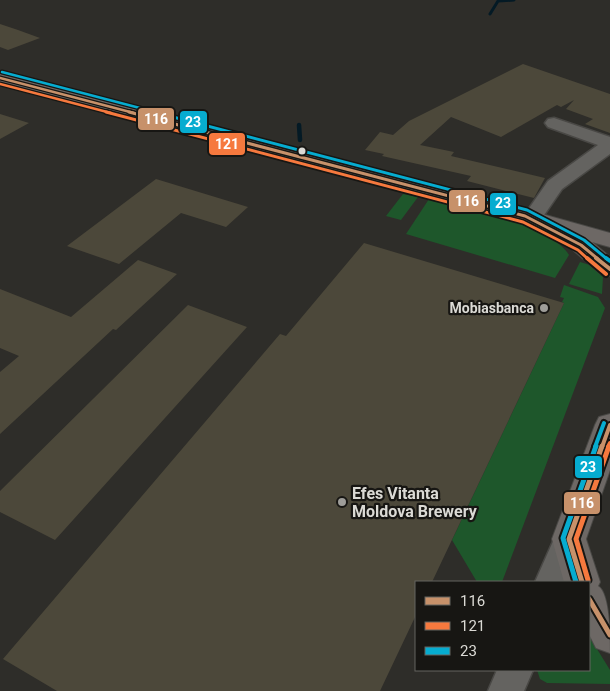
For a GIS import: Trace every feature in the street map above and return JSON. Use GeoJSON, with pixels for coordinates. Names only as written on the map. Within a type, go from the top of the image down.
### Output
{"type":"FeatureCollection","features":[{"type":"Feature","properties":{"kind":"main road"},"geometry":{"type":"LineString","coordinates":[[0,78],[529,216],[610,240]]}},
{"type":"Feature","properties":{"kind":"main road"},"geometry":{"type":"LineString","coordinates":[[529,216],[581,246],[610,260]]}},
{"type":"Feature","properties":{"kind":"main road"},"geometry":{"type":"LineString","coordinates":[[581,246],[610,269]]}},
{"type":"Feature","properties":{"kind":"main road"},"geometry":{"type":"LineString","coordinates":[[582,581],[569,539],[610,425]]}},
{"type":"Feature","properties":{"kind":"main road"},"geometry":{"type":"LineString","coordinates":[[590,601],[610,635]]}},
{"type":"Feature","properties":{"kind":"street"},"geometry":{"type":"LineString","coordinates":[[554,123],[610,144]]}},
{"type":"Feature","properties":{"kind":"street"},"geometry":{"type":"LineString","coordinates":[[529,216],[555,185],[610,144]]}},
{"type":"Feature","properties":{"kind":"street"},"geometry":{"type":"LineString","coordinates":[[551,581],[569,539]]}},
{"type":"Feature","properties":{"kind":"street"},"geometry":{"type":"LineString","coordinates":[[506,691],[515,671]]}},
{"type":"Feature","properties":{"kind":"green space"},"geometry":{"type":"Polygon","coordinates":[[[403,194],[418,197],[401,220],[386,216],[403,194]]]}},
{"type":"Feature","properties":{"kind":"green space"},"geometry":{"type":"Polygon","coordinates":[[[429,199],[526,226],[559,244],[569,255],[555,278],[406,234],[429,199]]]}},
{"type":"Feature","properties":{"kind":"green space"},"geometry":{"type":"Polygon","coordinates":[[[580,262],[590,265],[603,277],[602,294],[569,284],[580,262]]]}},
{"type":"Feature","properties":{"kind":"green space"},"geometry":{"type":"Polygon","coordinates":[[[564,285],[598,297],[605,308],[502,581],[476,581],[452,540],[564,303],[562,302],[564,298],[560,297],[564,285]]]}},
{"type":"Feature","properties":{"kind":"green space"},"geometry":{"type":"Polygon","coordinates":[[[590,638],[610,670],[610,684],[547,683],[540,679],[537,671],[590,671],[590,638]]]}},
{"type":"Feature","properties":{"kind":"building"},"geometry":{"type":"Polygon","coordinates":[[[0,24],[40,38],[8,50],[0,47],[0,24]]]}},
{"type":"Feature","properties":{"kind":"building"},"geometry":{"type":"Polygon","coordinates":[[[523,64],[610,94],[610,133],[585,124],[593,119],[566,109],[574,100],[561,107],[557,105],[501,137],[451,117],[420,145],[454,152],[451,156],[545,178],[534,198],[467,181],[471,176],[382,156],[384,154],[365,150],[380,132],[393,135],[409,121],[523,64]]]}},
{"type":"Feature","properties":{"kind":"building"},"geometry":{"type":"Polygon","coordinates":[[[0,114],[29,123],[0,139],[0,114]]]}},
{"type":"Feature","properties":{"kind":"building"},"geometry":{"type":"Polygon","coordinates":[[[156,179],[248,207],[226,227],[181,213],[119,264],[67,246],[156,179]]]}},
{"type":"Feature","properties":{"kind":"building","name":"Efes Vitanta Moldova Brewery"},"geometry":{"type":"Polygon","coordinates":[[[364,243],[564,303],[432,581],[415,581],[415,617],[380,691],[57,691],[3,659],[280,334],[286,336],[364,243]]]}},
{"type":"Feature","properties":{"kind":"building"},"geometry":{"type":"Polygon","coordinates":[[[138,260],[177,274],[116,330],[113,329],[0,434],[0,372],[19,356],[0,348],[0,289],[71,317],[138,260]]]}},
{"type":"Feature","properties":{"kind":"building"},"geometry":{"type":"Polygon","coordinates":[[[188,305],[247,327],[55,540],[0,512],[0,491],[188,305]]]}},
{"type":"Feature","properties":{"kind":"waterway"},"geometry":{"type":"LineString","coordinates":[[490,14],[498,1],[514,0]]}},
{"type":"Feature","properties":{"kind":"waterway"},"geometry":{"type":"LineString","coordinates":[[299,125],[300,140]]}},
{"type":"Feature","properties":{"kind":"transit line","name":"23"},"geometry":{"type":"LineString","coordinates":[[2,72],[527,210],[584,240],[610,261]]}},
{"type":"Feature","properties":{"kind":"transit line","name":"116"},"geometry":{"type":"LineString","coordinates":[[0,78],[525,216],[581,245],[610,269]]}},
{"type":"Feature","properties":{"kind":"transit line","name":"121"},"geometry":{"type":"LineString","coordinates":[[0,84],[523,222],[578,250],[606,274]]}},
{"type":"Feature","properties":{"kind":"transit line","name":"23"},"geometry":{"type":"LineString","coordinates":[[576,581],[563,538],[604,423]]}},
{"type":"Feature","properties":{"kind":"transit line","name":"116"},"geometry":{"type":"LineString","coordinates":[[582,581],[569,539],[610,425]]}},
{"type":"Feature","properties":{"kind":"transit line","name":"121"},"geometry":{"type":"LineString","coordinates":[[588,580],[576,539],[610,443]]}},
{"type":"Feature","properties":{"kind":"transit line","name":"116"},"geometry":{"type":"LineString","coordinates":[[590,601],[610,635]]}},
{"type":"Feature","properties":{"kind":"place","name":"Mobiasbanca"},"geometry":{"type":"Point","coordinates":[544,308]}},
{"type":"Feature","properties":{"kind":"place","name":"Efes Vitanta Moldova Brewery"},"geometry":{"type":"Point","coordinates":[342,502]}}]}
